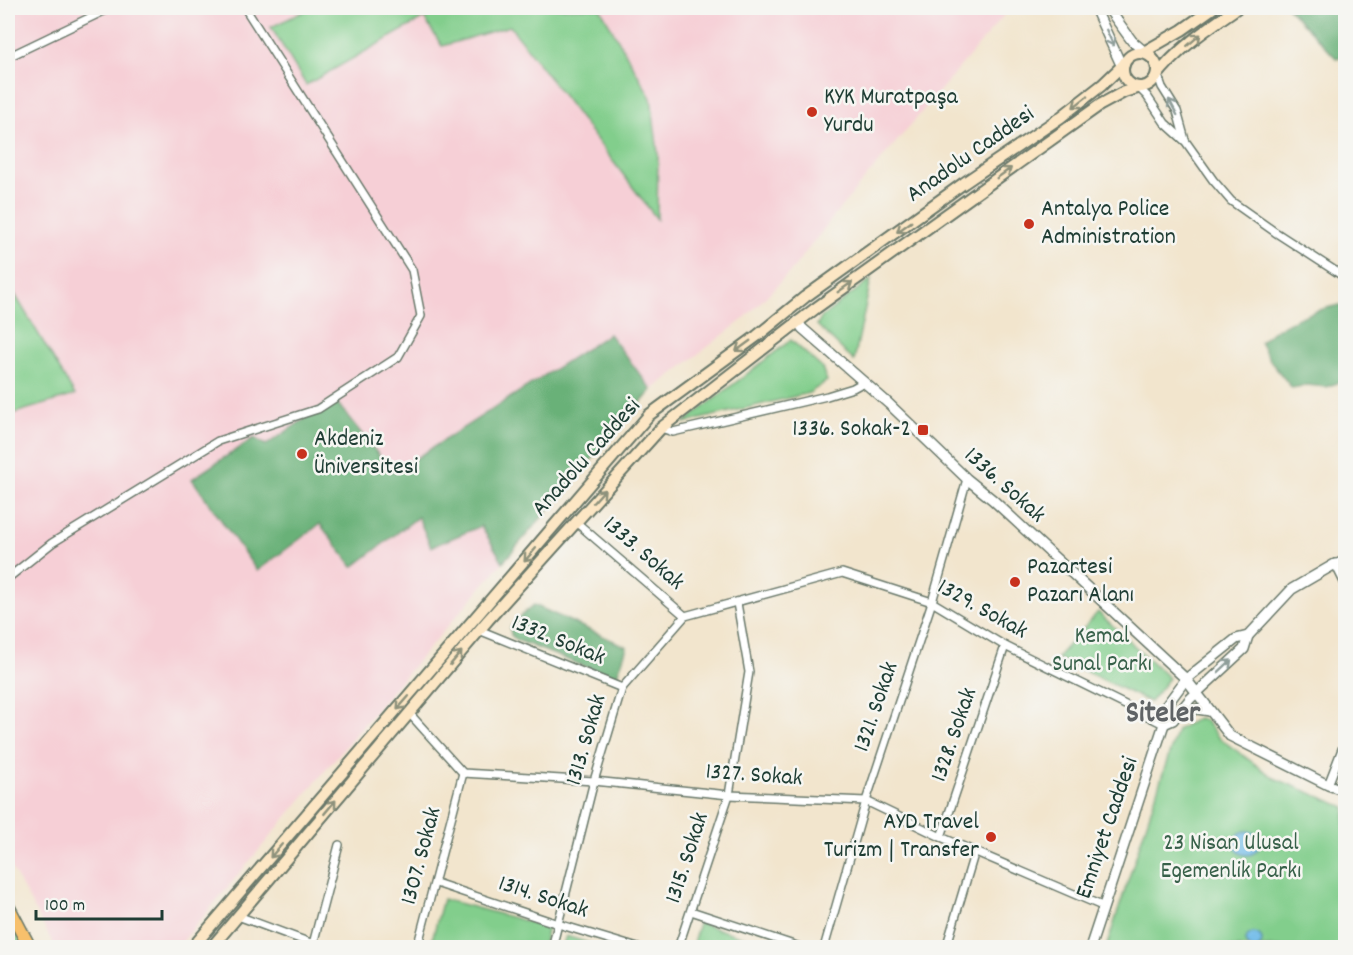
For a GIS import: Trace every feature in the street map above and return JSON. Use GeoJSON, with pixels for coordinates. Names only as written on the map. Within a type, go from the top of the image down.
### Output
{"type":"FeatureCollection","features":[{"type":"Feature","properties":{"kind":"highway"},"geometry":{"type":"LineString","coordinates":[[8,906],[30,948]]}},
{"type":"Feature","properties":{"kind":"main road"},"geometry":{"type":"LineString","coordinates":[[1213,8],[1144,53],[1131,55],[1123,66],[1127,80],[1138,87],[1152,82],[1167,63],[1205,30],[1237,8]]}},
{"type":"Feature","properties":{"kind":"main road"},"geometry":{"type":"LineString","coordinates":[[1144,53],[1155,61],[1157,75]]}},
{"type":"Feature","properties":{"kind":"main road","name":"Anadolu Caddesi"},"geometry":{"type":"LineString","coordinates":[[192,948],[649,415],[758,336],[788,310],[964,183],[1061,117],[1102,86],[1123,66]]}},
{"type":"Feature","properties":{"kind":"main road","name":"Anadolu Caddesi"},"geometry":{"type":"LineString","coordinates":[[211,948],[479,630],[661,428],[798,321],[1100,105],[1138,87]]}},
{"type":"Feature","properties":{"kind":"street"},"geometry":{"type":"LineString","coordinates":[[8,57],[110,8]]}},
{"type":"Feature","properties":{"kind":"street"},"geometry":{"type":"LineString","coordinates":[[8,578],[52,543],[218,441],[318,409],[398,357],[421,316],[412,270],[245,8]]}},
{"type":"Feature","properties":{"kind":"street"},"geometry":{"type":"LineString","coordinates":[[1095,8],[1123,66]]}},
{"type":"Feature","properties":{"kind":"street"},"geometry":{"type":"LineString","coordinates":[[1108,8],[1132,41],[1144,53]]}},
{"type":"Feature","properties":{"kind":"street"},"geometry":{"type":"LineString","coordinates":[[1157,75],[1177,111],[1186,142]]}},
{"type":"Feature","properties":{"kind":"street"},"geometry":{"type":"LineString","coordinates":[[1138,87],[1166,123],[1186,142],[1231,201],[1346,278]]}},
{"type":"Feature","properties":{"kind":"street"},"geometry":{"type":"LineString","coordinates":[[788,310],[798,321]]}},
{"type":"Feature","properties":{"kind":"street","name":"1336. Sokak"},"geometry":{"type":"LineString","coordinates":[[798,321],[802,328],[864,382],[967,480],[993,500],[1185,679],[1230,736],[1328,785],[1346,791]]}},
{"type":"Feature","properties":{"kind":"street"},"geometry":{"type":"LineString","coordinates":[[661,428],[669,432],[684,429],[827,396],[864,382]]}},
{"type":"Feature","properties":{"kind":"street","name":"1321. Sokak"},"geometry":{"type":"LineString","coordinates":[[824,948],[866,801],[932,602],[967,480]]}},
{"type":"Feature","properties":{"kind":"street","name":"1333. Sokak"},"geometry":{"type":"LineString","coordinates":[[576,522],[685,616]]}},
{"type":"Feature","properties":{"kind":"street","name":"Emniyet Caddesi"},"geometry":{"type":"LineString","coordinates":[[1090,948],[1164,724],[1163,710],[1185,679],[1236,639],[1248,636],[1292,589],[1346,559]]}},
{"type":"Feature","properties":{"kind":"street"},"geometry":{"type":"LineString","coordinates":[[1335,564],[1346,586]]}},
{"type":"Feature","properties":{"kind":"street","name":"1329. Sokak"},"geometry":{"type":"LineString","coordinates":[[737,603],[842,573],[932,602],[1005,646],[1164,724]]}},
{"type":"Feature","properties":{"kind":"street"},"geometry":{"type":"LineString","coordinates":[[685,616],[737,603]]}},
{"type":"Feature","properties":{"kind":"street","name":"1315. Sokak"},"geometry":{"type":"LineString","coordinates":[[678,948],[729,795],[749,672],[737,603]]}},
{"type":"Feature","properties":{"kind":"street","name":"1313. Sokak"},"geometry":{"type":"LineString","coordinates":[[552,948],[594,780],[622,688],[685,616]]}},
{"type":"Feature","properties":{"kind":"street","name":"1332. Sokak"},"geometry":{"type":"LineString","coordinates":[[479,630],[622,688]]}},
{"type":"Feature","properties":{"kind":"street"},"geometry":{"type":"LineString","coordinates":[[1164,724],[1173,720],[1196,693],[1244,649],[1248,636]]}},
{"type":"Feature","properties":{"kind":"street","name":"1328. Sokak"},"geometry":{"type":"LineString","coordinates":[[941,837],[1005,646]]}},
{"type":"Feature","properties":{"kind":"street"},"geometry":{"type":"LineString","coordinates":[[1178,713],[1197,709],[1210,711]]}},
{"type":"Feature","properties":{"kind":"street"},"geometry":{"type":"LineString","coordinates":[[409,713],[463,773]]}},
{"type":"Feature","properties":{"kind":"street"},"geometry":{"type":"LineString","coordinates":[[1328,785],[1346,739]]}},
{"type":"Feature","properties":{"kind":"street","name":"1327. Sokak"},"geometry":{"type":"LineString","coordinates":[[463,773],[594,780],[729,795],[866,801],[941,837],[1102,906]]}},
{"type":"Feature","properties":{"kind":"street","name":"1307. Sokak"},"geometry":{"type":"LineString","coordinates":[[417,948],[436,883],[463,773]]}},
{"type":"Feature","properties":{"kind":"street"},"geometry":{"type":"LineString","coordinates":[[312,946],[339,845]]}},
{"type":"Feature","properties":{"kind":"street"},"geometry":{"type":"LineString","coordinates":[[946,948],[975,851]]}},
{"type":"Feature","properties":{"kind":"street","name":"1314. Sokak"},"geometry":{"type":"LineString","coordinates":[[436,883],[638,948]]}},
{"type":"Feature","properties":{"kind":"street"},"geometry":{"type":"LineString","coordinates":[[691,911],[803,948]]}},
{"type":"Feature","properties":{"kind":"street"},"geometry":{"type":"LineString","coordinates":[[238,916],[312,946],[324,948]]}},
{"type":"Feature","properties":{"kind":"shaded area","name":"Akdeniz Üniversitesi"},"geometry":{"type":"Polygon","coordinates":[[[8,8],[1010,8],[841,207],[791,271],[745,318],[652,390],[390,693],[177,948],[55,947],[8,861],[8,8]]]}},
{"type":"Feature","properties":{"kind":"green space"},"geometry":{"type":"Polygon","coordinates":[[[311,8],[600,8],[651,98],[658,153],[657,219],[510,26],[442,46],[424,18],[306,85],[271,27],[311,8]]]}},
{"type":"Feature","properties":{"kind":"green space"},"geometry":{"type":"Polygon","coordinates":[[[1288,8],[1345,8],[1345,57],[1336,58],[1288,8]]]}},
{"type":"Feature","properties":{"kind":"green space"},"geometry":{"type":"Polygon","coordinates":[[[871,279],[854,361],[817,325],[822,317],[871,279]]]}},
{"type":"Feature","properties":{"kind":"green space"},"geometry":{"type":"Polygon","coordinates":[[[8,283],[75,395],[8,415],[8,283]]]}},
{"type":"Feature","properties":{"kind":"green space"},"geometry":{"type":"Polygon","coordinates":[[[1345,304],[1345,380],[1326,387],[1307,385],[1292,388],[1271,362],[1260,342],[1278,328],[1300,317],[1345,304]]]}},
{"type":"Feature","properties":{"kind":"green space"},"geometry":{"type":"Polygon","coordinates":[[[609,334],[652,390],[503,562],[481,526],[431,547],[418,517],[353,567],[320,524],[257,571],[192,479],[254,438],[266,445],[334,399],[393,473],[609,334]]]}},
{"type":"Feature","properties":{"kind":"green space"},"geometry":{"type":"Polygon","coordinates":[[[791,340],[822,368],[827,381],[809,393],[683,423],[791,340]]]}},
{"type":"Feature","properties":{"kind":"green space"},"geometry":{"type":"Polygon","coordinates":[[[534,605],[627,647],[616,679],[517,640],[511,635],[510,628],[515,621],[534,605]]]}},
{"type":"Feature","properties":{"kind":"green space","name":"Kemal Sunal Parkı"},"geometry":{"type":"Polygon","coordinates":[[[1098,612],[1169,678],[1150,702],[1057,658],[1098,612]]]}},
{"type":"Feature","properties":{"kind":"green space","name":"23 Nisan Ulusal Egemenlik Parkı"},"geometry":{"type":"Polygon","coordinates":[[[1198,718],[1205,720],[1218,737],[1274,778],[1345,807],[1345,947],[1106,948],[1177,730],[1198,718]]]}},
{"type":"Feature","properties":{"kind":"green space"},"geometry":{"type":"Polygon","coordinates":[[[443,899],[548,927],[543,947],[430,947],[443,899]]]}},
{"type":"Feature","properties":{"kind":"green space"},"geometry":{"type":"Polygon","coordinates":[[[8,918],[24,947],[8,947],[8,918]]]}},
{"type":"Feature","properties":{"kind":"green space"},"geometry":{"type":"Polygon","coordinates":[[[699,923],[774,947],[692,947],[699,923]]]}},
{"type":"Feature","properties":{"kind":"green space"},"geometry":{"type":"Polygon","coordinates":[[[566,936],[601,947],[562,947],[566,936]]]}},
{"type":"Feature","properties":{"kind":"water"},"geometry":{"type":"Polygon","coordinates":[[[1247,831],[1256,834],[1259,843],[1256,852],[1247,855],[1238,852],[1235,843],[1238,834],[1247,831]]]}},
{"type":"Feature","properties":{"kind":"water"},"geometry":{"type":"Polygon","coordinates":[[[1254,933],[1262,941],[1254,949],[1246,941],[1254,933]]]}},
{"type":"Feature","properties":{"kind":"place","name":"KYK Muratpaşa Yurdu"},"geometry":{"type":"Point","coordinates":[812,112]}},
{"type":"Feature","properties":{"kind":"place","name":"Antalya Police Administration"},"geometry":{"type":"Point","coordinates":[1029,224]}},
{"type":"Feature","properties":{"kind":"place","name":"1336. Sokak-2"},"geometry":{"type":"Point","coordinates":[923,430]}},
{"type":"Feature","properties":{"kind":"place","name":"Akdeniz Üniversitesi"},"geometry":{"type":"Point","coordinates":[302,454]}},
{"type":"Feature","properties":{"kind":"place","name":"Pazartesi Pazarı Alanı"},"geometry":{"type":"Point","coordinates":[1015,582]}},
{"type":"Feature","properties":{"kind":"place","name":"AYD Travel Turizm | Transfer"},"geometry":{"type":"Point","coordinates":[991,837]}},
{"type":"Feature","properties":{"kind":"district","name":"Siteler"},"geometry":{"type":"Point","coordinates":[1163,715]}}]}
